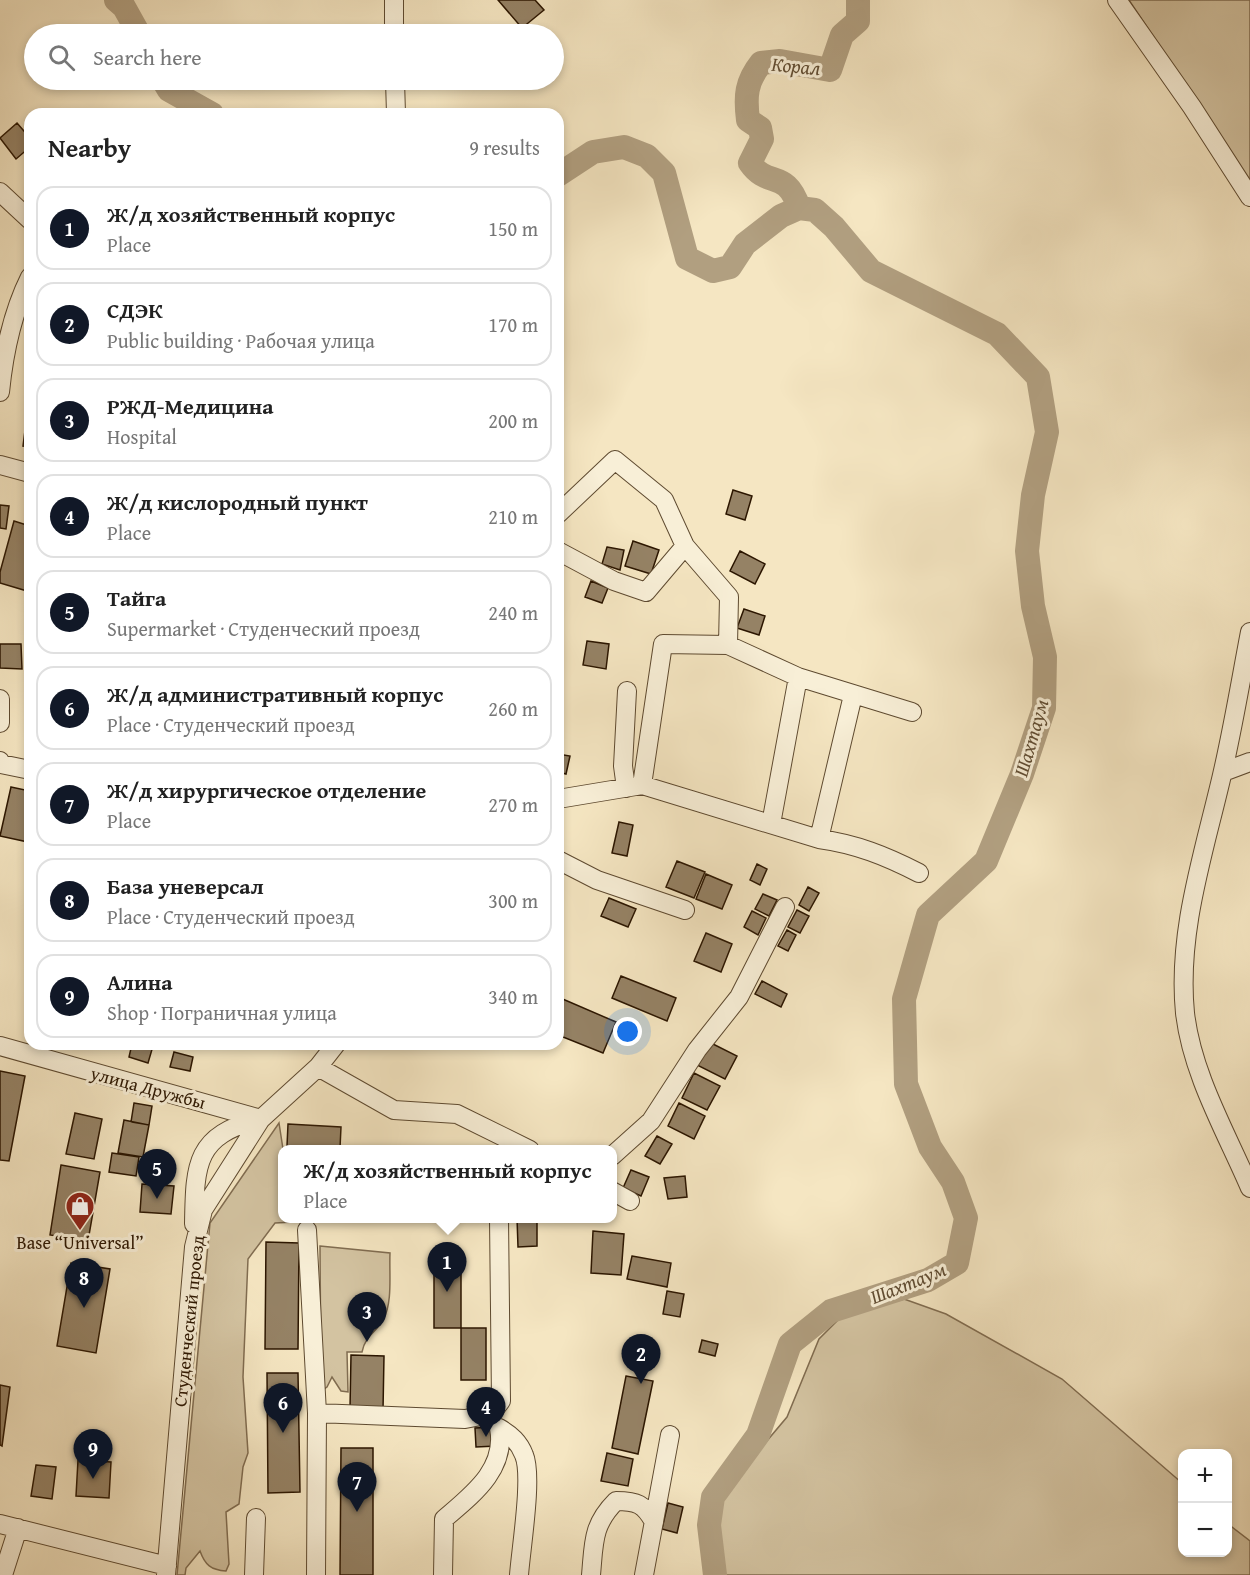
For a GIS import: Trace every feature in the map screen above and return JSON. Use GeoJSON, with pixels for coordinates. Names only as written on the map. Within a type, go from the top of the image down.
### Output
{"type":"FeatureCollection","features":[{"type":"Feature","properties":{"kind":"street"},"geometry":{"type":"LineString","coordinates":[[394,0],[394,24]]}},
{"type":"Feature","properties":{"kind":"street"},"geometry":{"type":"LineString","coordinates":[[1116,0],[1192,107],[1250,197]]}},
{"type":"Feature","properties":{"kind":"street"},"geometry":{"type":"LineString","coordinates":[[395,90],[396,108]]}},
{"type":"Feature","properties":{"kind":"street"},"geometry":{"type":"LineString","coordinates":[[0,192],[24,214]]}},
{"type":"Feature","properties":{"kind":"street"},"geometry":{"type":"LineString","coordinates":[[0,392],[4,354],[19,299],[24,289]]}},
{"type":"Feature","properties":{"kind":"street"},"geometry":{"type":"LineString","coordinates":[[564,508],[615,460],[664,500],[686,546],[729,597],[728,645]]}},
{"type":"Feature","properties":{"kind":"street"},"geometry":{"type":"LineString","coordinates":[[0,465],[24,471]]}},
{"type":"Feature","properties":{"kind":"street"},"geometry":{"type":"LineString","coordinates":[[564,555],[614,581],[646,592],[686,546]]}},
{"type":"Feature","properties":{"kind":"street"},"geometry":{"type":"LineString","coordinates":[[1250,632],[1223,772],[1186,937],[1185,1013],[1193,1054],[1250,1188]]}},
{"type":"Feature","properties":{"kind":"street"},"geometry":{"type":"LineString","coordinates":[[634,787],[663,644],[728,645],[798,677],[912,712]]}},
{"type":"Feature","properties":{"kind":"street"},"geometry":{"type":"LineString","coordinates":[[771,824],[798,677]]}},
{"type":"Feature","properties":{"kind":"street"},"geometry":{"type":"LineString","coordinates":[[627,691],[623,766],[634,787]]}},
{"type":"Feature","properties":{"kind":"street"},"geometry":{"type":"LineString","coordinates":[[819,839],[853,695]]}},
{"type":"Feature","properties":{"kind":"street"},"geometry":{"type":"LineString","coordinates":[[0,699],[0,723]]}},
{"type":"Feature","properties":{"kind":"street"},"geometry":{"type":"LineString","coordinates":[[0,761],[1,764],[24,769]]}},
{"type":"Feature","properties":{"kind":"street"},"geometry":{"type":"LineString","coordinates":[[1223,772],[1250,762]]}},
{"type":"Feature","properties":{"kind":"street"},"geometry":{"type":"LineString","coordinates":[[564,798],[634,787],[819,839],[848,843],[919,873]]}},
{"type":"Feature","properties":{"kind":"street"},"geometry":{"type":"LineString","coordinates":[[564,863],[597,880],[684,910]]}},
{"type":"Feature","properties":{"kind":"street"},"geometry":{"type":"LineString","coordinates":[[617,1152],[651,1121],[697,1050],[739,997],[785,907]]}},
{"type":"Feature","properties":{"kind":"street","name":"улица Дружбы"},"geometry":{"type":"LineString","coordinates":[[0,1046],[261,1119]]}},
{"type":"Feature","properties":{"kind":"street","name":"Студенческий проезд"},"geometry":{"type":"LineString","coordinates":[[166,1570],[194,1247],[203,1210],[261,1119],[318,1067],[331,1050]]}},
{"type":"Feature","properties":{"kind":"street"},"geometry":{"type":"LineString","coordinates":[[318,1067],[394,1110],[457,1114],[522,1145]]}},
{"type":"Feature","properties":{"kind":"street"},"geometry":{"type":"LineString","coordinates":[[194,1247],[195,1195],[201,1155],[220,1134],[238,1124],[261,1119]]}},
{"type":"Feature","properties":{"kind":"street"},"geometry":{"type":"LineString","coordinates":[[617,1194],[630,1201]]}},
{"type":"Feature","properties":{"kind":"street"},"geometry":{"type":"LineString","coordinates":[[317,1413],[465,1419],[492,1414],[501,1401],[499,1223]]}},
{"type":"Feature","properties":{"kind":"street"},"geometry":{"type":"LineString","coordinates":[[308,1230],[317,1413],[316,1575]]}},
{"type":"Feature","properties":{"kind":"street"},"geometry":{"type":"LineString","coordinates":[[483,1415],[512,1435],[525,1457],[526,1487],[519,1575]]}},
{"type":"Feature","properties":{"kind":"street"},"geometry":{"type":"LineString","coordinates":[[443,1575],[444,1519],[473,1494],[487,1477],[500,1452],[500,1428]]}},
{"type":"Feature","properties":{"kind":"street"},"geometry":{"type":"LineString","coordinates":[[644,1575],[670,1435]]}},
{"type":"Feature","properties":{"kind":"street"},"geometry":{"type":"LineString","coordinates":[[591,1575],[595,1531],[605,1512],[616,1501],[635,1501],[646,1507],[654,1522]]}},
{"type":"Feature","properties":{"kind":"street"},"geometry":{"type":"LineString","coordinates":[[254,1575],[256,1518]]}},
{"type":"Feature","properties":{"kind":"street"},"geometry":{"type":"LineString","coordinates":[[3,1575],[9,1526],[166,1570]]}},
{"type":"Feature","properties":{"kind":"shaded area"},"geometry":{"type":"Polygon","coordinates":[[[1129,0],[1250,0],[1250,181],[1129,0]]]}},
{"type":"Feature","properties":{"kind":"shaded area"},"geometry":{"type":"Polygon","coordinates":[[[279,1123],[282,1145],[278,1145],[278,1223],[275,1223],[248,1259],[243,1377],[248,1453],[243,1467],[239,1504],[226,1512],[229,1564],[226,1571],[212,1568],[206,1563],[200,1551],[186,1568],[185,1575],[177,1575],[210,1223],[279,1123]]]}},
{"type":"Feature","properties":{"kind":"shaded area"},"geometry":{"type":"Polygon","coordinates":[[[320,1246],[390,1253],[389,1297],[386,1313],[366,1342],[362,1352],[347,1352],[348,1392],[341,1391],[332,1377],[327,1387],[321,1391],[320,1246]]]}},
{"type":"Feature","properties":{"kind":"shaded area"},"geometry":{"type":"Polygon","coordinates":[[[904,1299],[946,1314],[1062,1379],[1178,1480],[1178,1557],[1232,1557],[1232,1527],[1250,1541],[1250,1575],[722,1575],[718,1499],[787,1417],[819,1339],[842,1316],[904,1299]]]}},
{"type":"Feature","properties":{"kind":"building"},"geometry":{"type":"Polygon","coordinates":[[[498,0],[535,0],[544,10],[527,24],[519,24],[498,0]]]}},
{"type":"Feature","properties":{"kind":"building"},"geometry":{"type":"Polygon","coordinates":[[[17,123],[24,131],[24,152],[16,159],[0,138],[17,123]]]}},
{"type":"Feature","properties":{"kind":"building"},"geometry":{"type":"Polygon","coordinates":[[[733,490],[752,496],[745,520],[726,514],[733,490]]]}},
{"type":"Feature","properties":{"kind":"building"},"geometry":{"type":"Polygon","coordinates":[[[0,505],[9,506],[6,529],[0,528],[0,505]]]}},
{"type":"Feature","properties":{"kind":"building"},"geometry":{"type":"Polygon","coordinates":[[[14,521],[24,524],[24,590],[0,583],[0,572],[14,521]]]}},
{"type":"Feature","properties":{"kind":"building"},"geometry":{"type":"Polygon","coordinates":[[[633,541],[659,550],[651,574],[625,566],[633,541]]]}},
{"type":"Feature","properties":{"kind":"building"},"geometry":{"type":"Polygon","coordinates":[[[607,547],[624,550],[620,570],[602,564],[607,547]]]}},
{"type":"Feature","properties":{"kind":"building"},"geometry":{"type":"Polygon","coordinates":[[[740,551],[765,564],[755,584],[730,571],[740,551]]]}},
{"type":"Feature","properties":{"kind":"building"},"geometry":{"type":"Polygon","coordinates":[[[591,581],[608,588],[602,603],[585,597],[591,581]]]}},
{"type":"Feature","properties":{"kind":"building"},"geometry":{"type":"Polygon","coordinates":[[[744,609],[765,616],[759,635],[737,628],[744,609]]]}},
{"type":"Feature","properties":{"kind":"building"},"geometry":{"type":"Polygon","coordinates":[[[587,641],[609,644],[606,669],[583,665],[587,641]]]}},
{"type":"Feature","properties":{"kind":"building"},"geometry":{"type":"Polygon","coordinates":[[[0,644],[21,644],[22,669],[0,668],[0,644]]]}},
{"type":"Feature","properties":{"kind":"building"},"geometry":{"type":"Polygon","coordinates":[[[564,755],[570,756],[566,774],[564,774],[564,755]]]}},
{"type":"Feature","properties":{"kind":"building"},"geometry":{"type":"Polygon","coordinates":[[[11,787],[24,790],[24,841],[0,836],[11,787]]]}},
{"type":"Feature","properties":{"kind":"building"},"geometry":{"type":"Polygon","coordinates":[[[619,822],[633,825],[627,856],[612,853],[619,822]]]}},
{"type":"Feature","properties":{"kind":"building"},"geometry":{"type":"Polygon","coordinates":[[[677,861],[705,872],[694,898],[666,887],[677,861]]]}},
{"type":"Feature","properties":{"kind":"building"},"geometry":{"type":"Polygon","coordinates":[[[757,864],[767,869],[760,885],[750,880],[757,864]]]}},
{"type":"Feature","properties":{"kind":"building"},"geometry":{"type":"Polygon","coordinates":[[[706,874],[732,885],[722,909],[696,899],[706,874]]]}},
{"type":"Feature","properties":{"kind":"building"},"geometry":{"type":"Polygon","coordinates":[[[808,887],[819,893],[809,911],[799,905],[808,887]]]}},
{"type":"Feature","properties":{"kind":"building"},"geometry":{"type":"Polygon","coordinates":[[[763,894],[777,900],[769,916],[755,909],[763,894]]]}},
{"type":"Feature","properties":{"kind":"building"},"geometry":{"type":"Polygon","coordinates":[[[609,898],[636,909],[628,927],[601,916],[609,898]]]}},
{"type":"Feature","properties":{"kind":"building"},"geometry":{"type":"Polygon","coordinates":[[[797,910],[809,916],[800,933],[788,927],[797,910]]]}},
{"type":"Feature","properties":{"kind":"building"},"geometry":{"type":"Polygon","coordinates":[[[752,911],[766,918],[758,935],[744,927],[752,911]]]}},
{"type":"Feature","properties":{"kind":"building"},"geometry":{"type":"Polygon","coordinates":[[[787,930],[796,935],[788,951],[778,946],[787,930]]]}},
{"type":"Feature","properties":{"kind":"building"},"geometry":{"type":"Polygon","coordinates":[[[706,933],[732,944],[721,972],[694,961],[706,933]]]}},
{"type":"Feature","properties":{"kind":"building"},"geometry":{"type":"Polygon","coordinates":[[[621,976],[676,998],[667,1021],[612,998],[621,976]]]}},
{"type":"Feature","properties":{"kind":"building"},"geometry":{"type":"Polygon","coordinates":[[[762,981],[787,994],[781,1007],[755,994],[762,981]]]}},
{"type":"Feature","properties":{"kind":"building"},"geometry":{"type":"Polygon","coordinates":[[[564,1000],[616,1022],[603,1053],[564,1037],[564,1000]]]}},
{"type":"Feature","properties":{"kind":"building"},"geometry":{"type":"Polygon","coordinates":[[[709,1042],[737,1056],[725,1079],[697,1065],[709,1042]]]}},
{"type":"Feature","properties":{"kind":"building"},"geometry":{"type":"Polygon","coordinates":[[[131,1050],[152,1050],[148,1063],[129,1057],[131,1050]]]}},
{"type":"Feature","properties":{"kind":"building"},"geometry":{"type":"Polygon","coordinates":[[[174,1052],[193,1057],[190,1071],[170,1067],[174,1052]]]}},
{"type":"Feature","properties":{"kind":"building"},"geometry":{"type":"Polygon","coordinates":[[[0,1071],[25,1076],[9,1161],[0,1160],[0,1071]]]}},
{"type":"Feature","properties":{"kind":"building"},"geometry":{"type":"Polygon","coordinates":[[[694,1073],[720,1086],[707,1110],[682,1098],[694,1073]]]}},
{"type":"Feature","properties":{"kind":"building"},"geometry":{"type":"Polygon","coordinates":[[[134,1103],[152,1106],[149,1125],[131,1122],[134,1103]]]}},
{"type":"Feature","properties":{"kind":"building"},"geometry":{"type":"Polygon","coordinates":[[[679,1103],[705,1116],[694,1139],[668,1126],[679,1103]]]}},
{"type":"Feature","properties":{"kind":"building"},"geometry":{"type":"Polygon","coordinates":[[[75,1113],[102,1119],[94,1159],[66,1154],[75,1113]]]}},
{"type":"Feature","properties":{"kind":"building"},"geometry":{"type":"Polygon","coordinates":[[[124,1120],[149,1125],[143,1157],[118,1153],[124,1120]]]}},
{"type":"Feature","properties":{"kind":"building"},"geometry":{"type":"Polygon","coordinates":[[[288,1124],[341,1127],[340,1145],[287,1145],[288,1124]]]}},
{"type":"Feature","properties":{"kind":"building"},"geometry":{"type":"Polygon","coordinates":[[[657,1136],[672,1144],[660,1164],[645,1156],[657,1136]]]}},
{"type":"Feature","properties":{"kind":"building"},"geometry":{"type":"Polygon","coordinates":[[[112,1153],[139,1157],[136,1176],[109,1172],[112,1153]]]}},
{"type":"Feature","properties":{"kind":"building"},"geometry":{"type":"Polygon","coordinates":[[[61,1165],[100,1172],[88,1241],[50,1235],[61,1165]]]}},
{"type":"Feature","properties":{"kind":"building"},"geometry":{"type":"Polygon","coordinates":[[[631,1170],[649,1177],[641,1196],[623,1188],[631,1170]]]}},
{"type":"Feature","properties":{"kind":"building"},"geometry":{"type":"Polygon","coordinates":[[[685,1176],[687,1197],[668,1199],[664,1178],[685,1176]]]}},
{"type":"Feature","properties":{"kind":"building"},"geometry":{"type":"Polygon","coordinates":[[[142,1184],[174,1186],[171,1214],[140,1212],[142,1184]]]}},
{"type":"Feature","properties":{"kind":"building"},"geometry":{"type":"Polygon","coordinates":[[[517,1223],[537,1223],[537,1246],[518,1247],[517,1223]]]}},
{"type":"Feature","properties":{"kind":"building"},"geometry":{"type":"Polygon","coordinates":[[[593,1231],[624,1234],[621,1275],[591,1273],[593,1231]]]}},
{"type":"Feature","properties":{"kind":"building"},"geometry":{"type":"Polygon","coordinates":[[[266,1242],[299,1243],[298,1349],[265,1349],[266,1242]]]}},
{"type":"Feature","properties":{"kind":"building"},"geometry":{"type":"Polygon","coordinates":[[[434,1255],[461,1255],[461,1328],[434,1328],[434,1255]]]}},
{"type":"Feature","properties":{"kind":"building"},"geometry":{"type":"Polygon","coordinates":[[[632,1256],[671,1263],[667,1287],[627,1279],[632,1256]]]}},
{"type":"Feature","properties":{"kind":"building"},"geometry":{"type":"Polygon","coordinates":[[[71,1263],[110,1269],[96,1353],[57,1346],[71,1263]]]}},
{"type":"Feature","properties":{"kind":"building"},"geometry":{"type":"Polygon","coordinates":[[[667,1291],[684,1294],[680,1317],[663,1314],[667,1291]]]}},
{"type":"Feature","properties":{"kind":"building"},"geometry":{"type":"Polygon","coordinates":[[[461,1328],[486,1328],[486,1380],[461,1380],[461,1328]]]}},
{"type":"Feature","properties":{"kind":"building"},"geometry":{"type":"Polygon","coordinates":[[[702,1340],[718,1344],[715,1356],[699,1352],[702,1340]]]}},
{"type":"Feature","properties":{"kind":"building"},"geometry":{"type":"Polygon","coordinates":[[[351,1355],[384,1356],[383,1410],[350,1409],[351,1355]]]}},
{"type":"Feature","properties":{"kind":"building"},"geometry":{"type":"Polygon","coordinates":[[[267,1373],[298,1373],[300,1492],[268,1493],[267,1373]]]}},
{"type":"Feature","properties":{"kind":"building"},"geometry":{"type":"Polygon","coordinates":[[[626,1376],[653,1381],[638,1454],[612,1448],[626,1376]]]}},
{"type":"Feature","properties":{"kind":"building"},"geometry":{"type":"Polygon","coordinates":[[[0,1385],[10,1387],[2,1446],[0,1445],[0,1385]]]}},
{"type":"Feature","properties":{"kind":"building"},"geometry":{"type":"Polygon","coordinates":[[[495,1427],[496,1446],[476,1447],[475,1428],[495,1427]]]}},
{"type":"Feature","properties":{"kind":"building"},"geometry":{"type":"Polygon","coordinates":[[[341,1448],[373,1448],[373,1575],[340,1575],[341,1448]]]}},
{"type":"Feature","properties":{"kind":"building"},"geometry":{"type":"Polygon","coordinates":[[[607,1453],[633,1459],[628,1486],[601,1481],[607,1453]]]}},
{"type":"Feature","properties":{"kind":"building"},"geometry":{"type":"Polygon","coordinates":[[[78,1460],[111,1462],[109,1498],[76,1496],[78,1460]]]}},
{"type":"Feature","properties":{"kind":"building"},"geometry":{"type":"Polygon","coordinates":[[[36,1465],[56,1467],[52,1499],[31,1496],[36,1465]]]}},
{"type":"Feature","properties":{"kind":"building"},"geometry":{"type":"Polygon","coordinates":[[[668,1503],[683,1507],[677,1533],[662,1529],[668,1503]]]}},
{"type":"Feature","properties":{"kind":"waterway","name":"Шахтаум"},"geometry":{"type":"LineString","coordinates":[[116,0],[124,7],[133,24]]}},
{"type":"Feature","properties":{"kind":"waterway","name":"Корал"},"geometry":{"type":"LineString","coordinates":[[799,208],[794,196],[783,183],[763,175],[750,163],[762,139],[760,128],[748,120],[747,96],[750,83],[761,63],[780,61],[830,70],[842,35],[858,21],[858,0]]}},
{"type":"Feature","properties":{"kind":"waterway","name":"Шахтаум"},"geometry":{"type":"LineString","coordinates":[[169,90],[201,108]]}},
{"type":"Feature","properties":{"kind":"waterway","name":"Шахтаум"},"geometry":{"type":"LineString","coordinates":[[564,171],[593,152],[624,147],[647,156],[664,173],[687,258],[713,271],[730,267],[745,244],[781,216],[799,208],[815,210],[834,227],[871,271],[997,334],[1038,377],[1047,432],[1033,495],[1027,551],[1033,606],[1045,657],[1044,708],[1022,774],[986,861],[928,915],[904,999],[906,1084],[930,1147],[953,1182],[966,1218],[957,1263],[928,1280],[831,1311],[790,1344],[758,1435],[713,1497],[709,1525],[715,1575]]}},
{"type":"Feature","properties":{"kind":"place","name":"Тайга"},"geometry":{"type":"Point","coordinates":[157,1199]}},
{"type":"Feature","properties":{"kind":"place","name":"Base “Universal”"},"geometry":{"type":"Point","coordinates":[80,1232]}},
{"type":"Feature","properties":{"kind":"place","name":"Ж/д хозяйственный корпус"},"geometry":{"type":"Point","coordinates":[447,1292]}},
{"type":"Feature","properties":{"kind":"place","name":"База уневерсал"},"geometry":{"type":"Point","coordinates":[84,1308]}},
{"type":"Feature","properties":{"kind":"place","name":"РЖД-Медицина"},"geometry":{"type":"Point","coordinates":[367,1342]}},
{"type":"Feature","properties":{"kind":"place","name":"СДЭК"},"geometry":{"type":"Point","coordinates":[641,1384]}},
{"type":"Feature","properties":{"kind":"place","name":"Ж/д административный корпус"},"geometry":{"type":"Point","coordinates":[283,1433]}},
{"type":"Feature","properties":{"kind":"place","name":"Ж/д кислородный пункт"},"geometry":{"type":"Point","coordinates":[486,1437]}},
{"type":"Feature","properties":{"kind":"place","name":"Алина"},"geometry":{"type":"Point","coordinates":[93,1479]}},
{"type":"Feature","properties":{"kind":"place","name":"Ж/д хирургическое отделение"},"geometry":{"type":"Point","coordinates":[357,1512]}}]}
